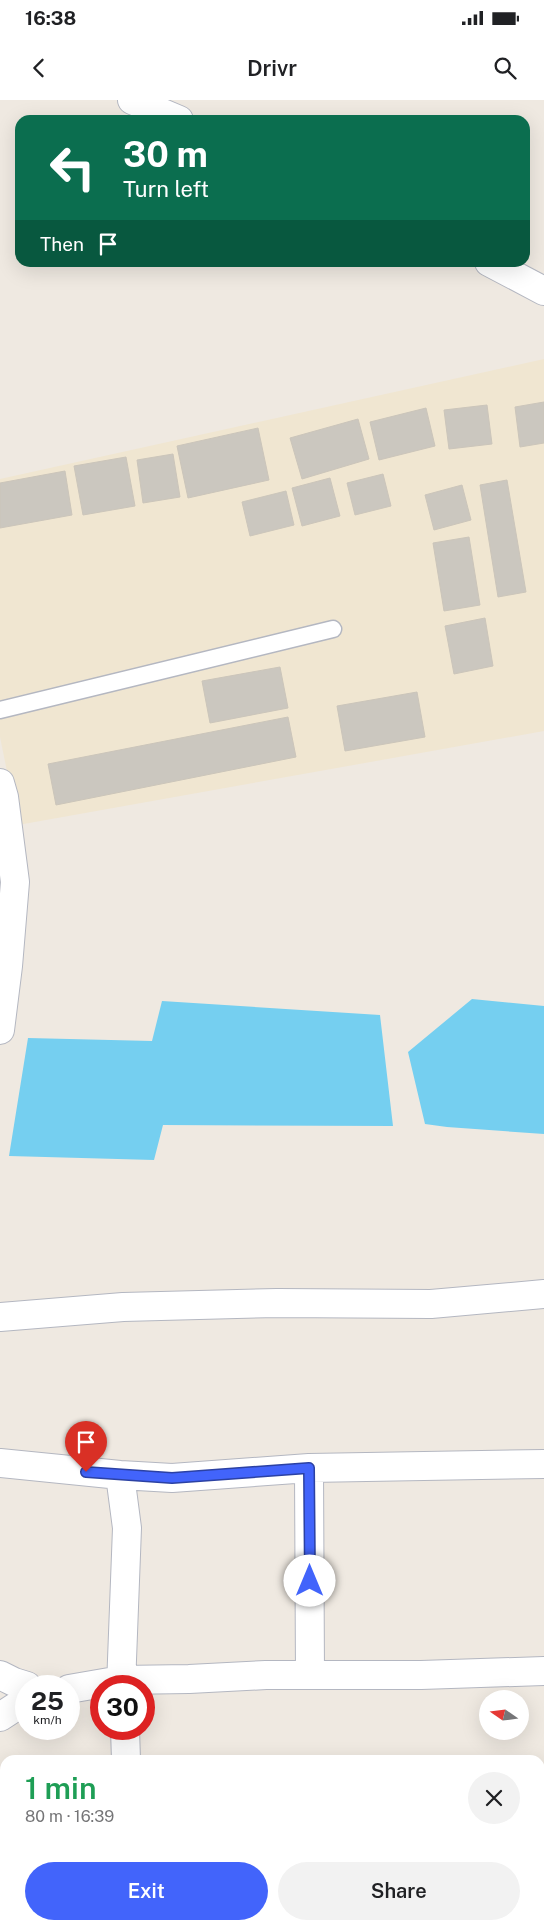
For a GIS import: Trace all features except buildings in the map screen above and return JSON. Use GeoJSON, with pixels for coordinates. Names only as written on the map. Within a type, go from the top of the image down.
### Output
{"type":"FeatureCollection","features":[{"type":"Feature","properties":{"kind":"street"},"geometry":{"type":"LineString","coordinates":[[139,101],[168,115]]}},
{"type":"Feature","properties":{"kind":"street"},"geometry":{"type":"LineString","coordinates":[[498,267],[544,291]]}},
{"type":"Feature","properties":{"kind":"street"},"geometry":{"type":"LineString","coordinates":[[0,783],[4,797],[8,966],[0,1030]]}},
{"type":"Feature","properties":{"kind":"street"},"geometry":{"type":"LineString","coordinates":[[0,1317],[123,1307],[431,1304],[544,1294]]}},
{"type":"Feature","properties":{"kind":"street"},"geometry":{"type":"LineString","coordinates":[[0,1463],[120,1475],[172,1478],[309,1468],[544,1464]]}},
{"type":"Feature","properties":{"kind":"street"},"geometry":{"type":"LineString","coordinates":[[309,1468],[310,1675]]}},
{"type":"Feature","properties":{"kind":"street"},"geometry":{"type":"LineString","coordinates":[[120,1475],[127,1528],[125,1624],[122,1675]]}},
{"type":"Feature","properties":{"kind":"street"},"geometry":{"type":"LineString","coordinates":[[155,1682],[310,1675],[421,1675],[544,1671]]}},
{"type":"Feature","properties":{"kind":"street"},"geometry":{"type":"LineString","coordinates":[[0,1675],[15,1682]]}},
{"type":"Feature","properties":{"kind":"street"},"geometry":{"type":"LineString","coordinates":[[0,1717],[15,1707]]}},
{"type":"Feature","properties":{"kind":"street"},"geometry":{"type":"LineString","coordinates":[[125,1740],[126,1755]]}},
{"type":"Feature","properties":{"kind":"lane"},"geometry":{"type":"LineString","coordinates":[[0,710],[334,629]]}},
{"type":"Feature","properties":{"kind":"shaded area"},"geometry":{"type":"Polygon","coordinates":[[[544,359],[544,731],[18,825],[0,737],[0,479],[544,359]]]}},
{"type":"Feature","properties":{"kind":"water"},"geometry":{"type":"Polygon","coordinates":[[[472,999],[544,1006],[544,1134],[425,1124],[408,1052],[472,999]]]}},
{"type":"Feature","properties":{"kind":"water"},"geometry":{"type":"Polygon","coordinates":[[[162,1001],[380,1015],[393,1126],[163,1125],[154,1160],[9,1156],[28,1038],[152,1041],[162,1001]]]}},
{"type":"Feature","properties":{"kind":"route"},"geometry":{"type":"LineString","coordinates":[[86,1472],[172,1478],[309,1468],[310,1581]]}}]}
